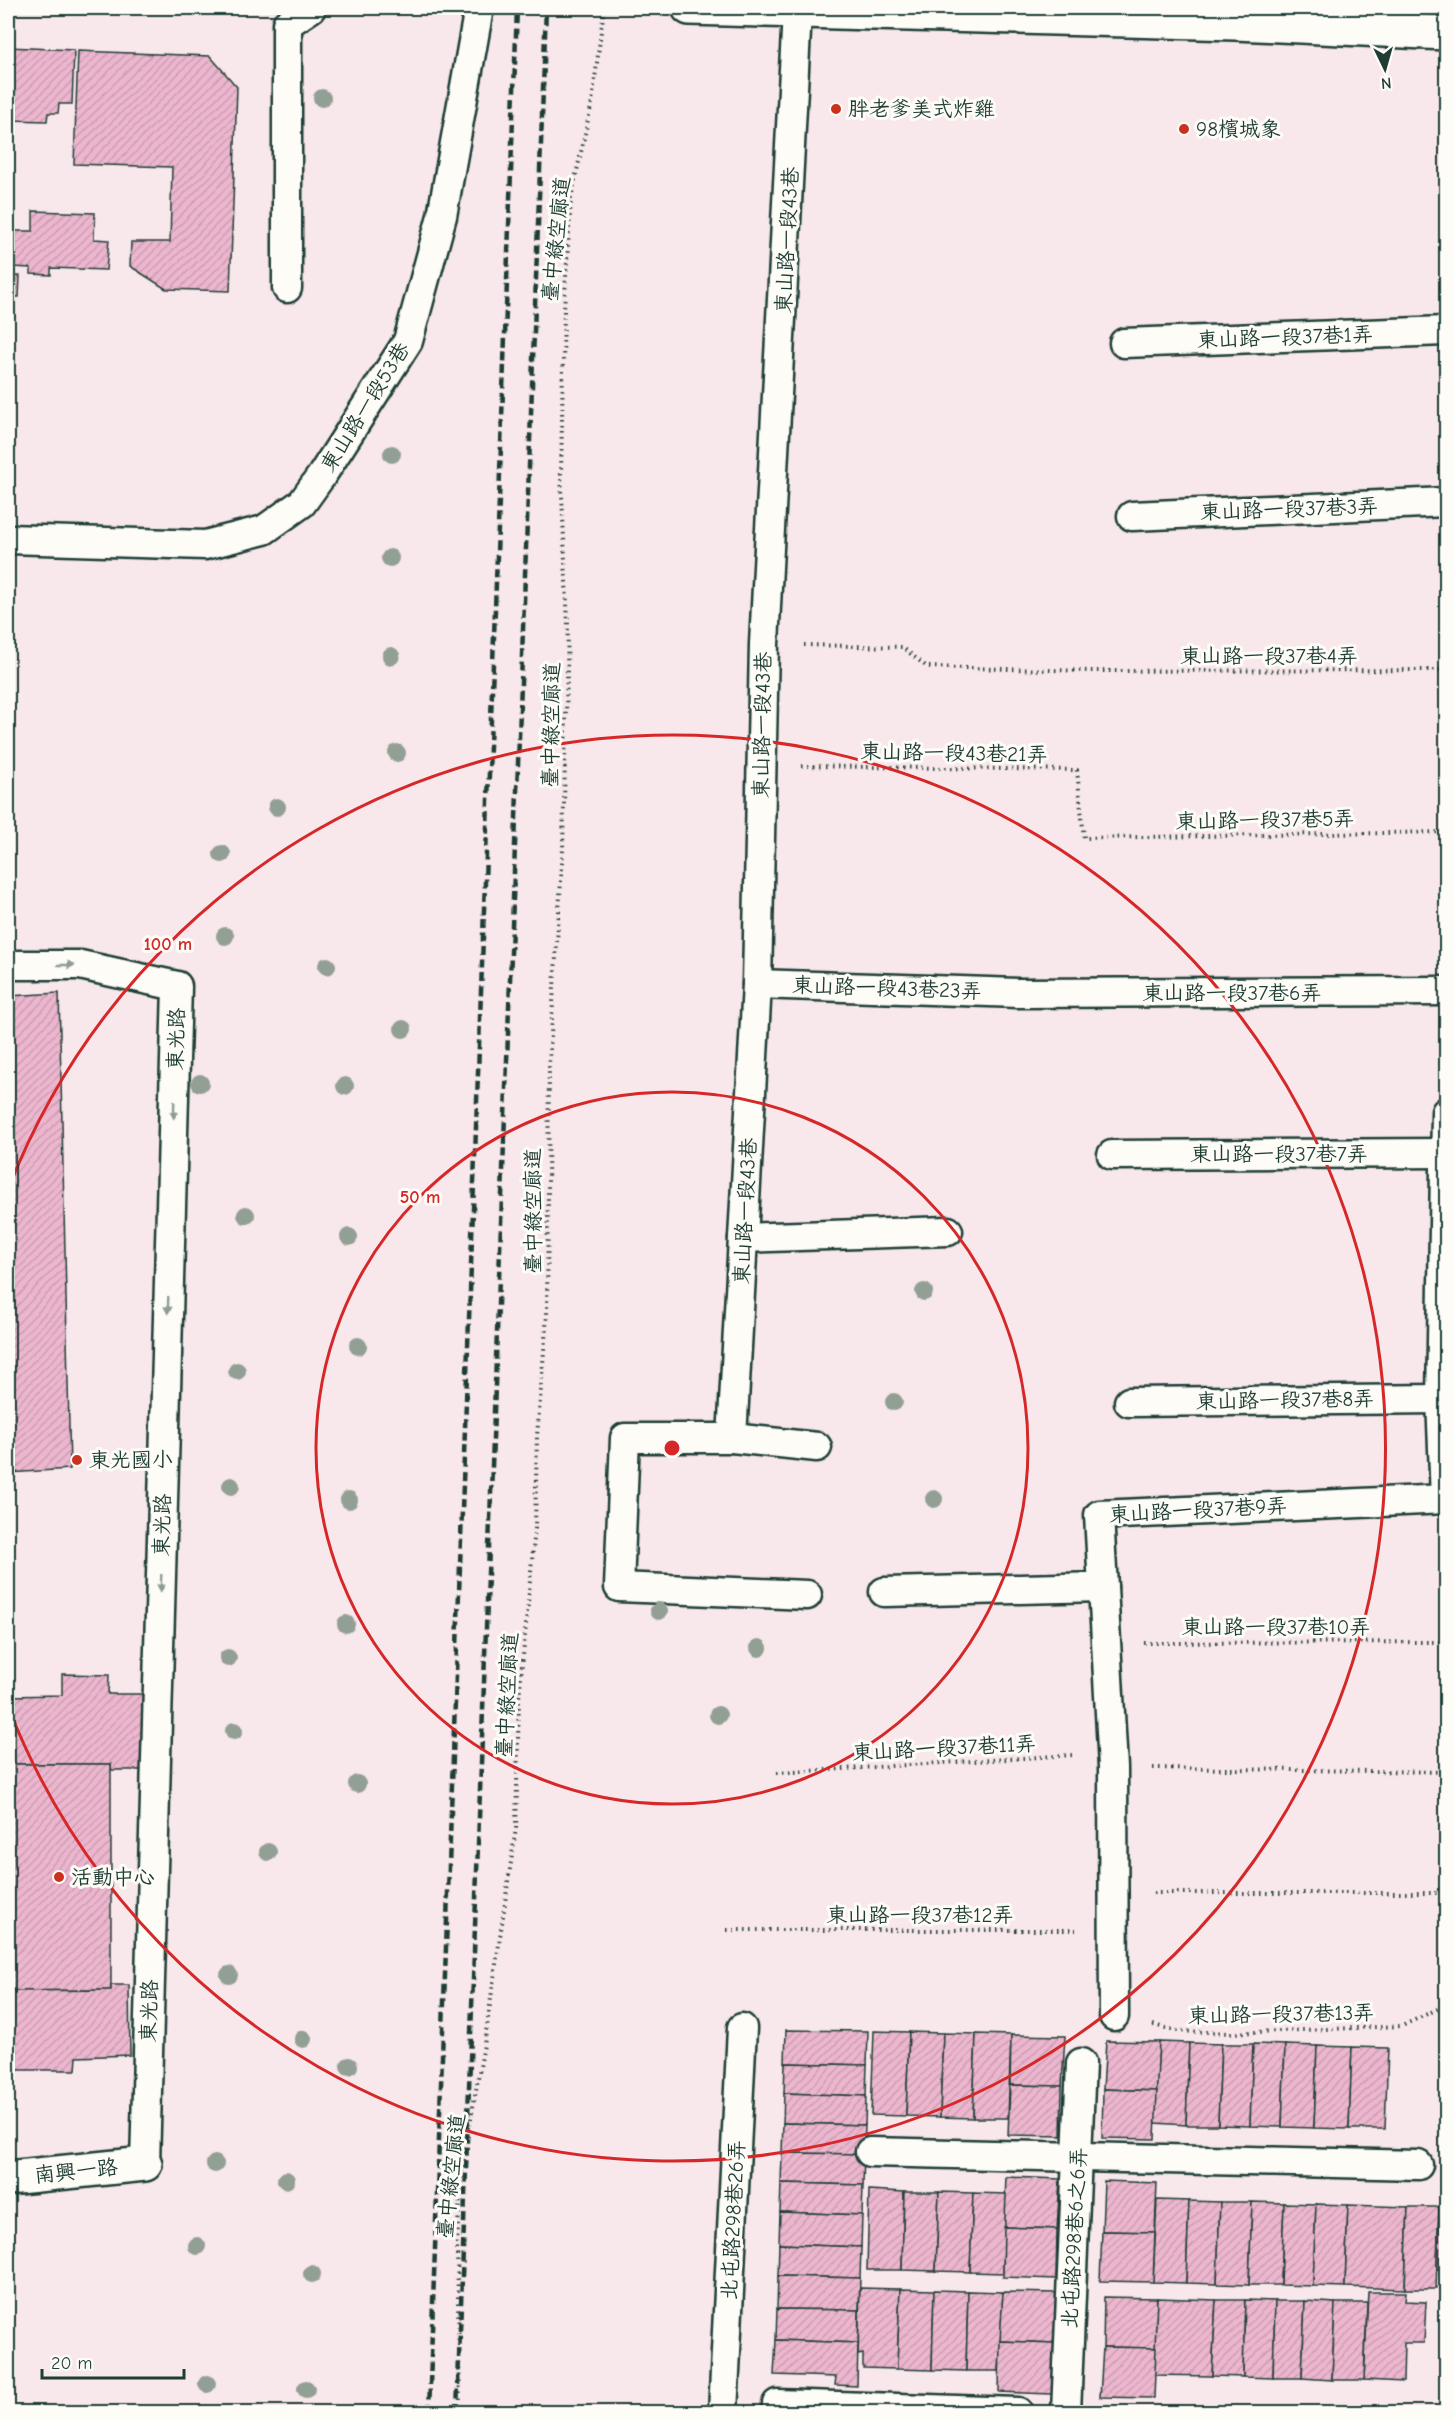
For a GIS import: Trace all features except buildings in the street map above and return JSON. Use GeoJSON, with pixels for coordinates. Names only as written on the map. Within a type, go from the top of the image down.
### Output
{"type":"FeatureCollection","features":[{"type":"Feature","properties":{"kind":"main road"},"geometry":{"type":"LineString","coordinates":[[689,8],[1235,23],[1446,33]]}},
{"type":"Feature","properties":{"kind":"main road","name":"南興一路"},"geometry":{"type":"LineString","coordinates":[[8,2178],[145,2164]]}},
{"type":"Feature","properties":{"kind":"lane"},"geometry":{"type":"LineString","coordinates":[[287,288],[287,24],[311,8]]}},
{"type":"Feature","properties":{"kind":"lane","name":"東山路一段53巷"},"geometry":{"type":"LineString","coordinates":[[8,539],[205,545],[264,530],[302,503],[322,476],[408,341],[442,216],[478,8]]}},
{"type":"Feature","properties":{"kind":"lane","name":"東山路一段43巷"},"geometry":{"type":"LineString","coordinates":[[732,1438],[757,984],[764,645],[797,12]]}},
{"type":"Feature","properties":{"kind":"lane","name":"東山路一段37巷1弄"},"geometry":{"type":"LineString","coordinates":[[1124,343],[1446,331]]}},
{"type":"Feature","properties":{"kind":"lane","name":"東山路一段37巷3弄"},"geometry":{"type":"LineString","coordinates":[[1132,516],[1446,502]]}},
{"type":"Feature","properties":{"kind":"lane","name":"東光路"},"geometry":{"type":"LineString","coordinates":[[8,965],[80,965],[177,986],[145,2164]]}},
{"type":"Feature","properties":{"kind":"lane","name":"東山路一段43巷23弄"},"geometry":{"type":"LineString","coordinates":[[757,984],[1018,993]]}},
{"type":"Feature","properties":{"kind":"lane","name":"東山路一段37巷6弄"},"geometry":{"type":"LineString","coordinates":[[1018,993],[1446,991]]}},
{"type":"Feature","properties":{"kind":"lane"},"geometry":{"type":"LineString","coordinates":[[1446,1112],[1441,1398],[1446,1499]]}},
{"type":"Feature","properties":{"kind":"lane","name":"東山路一段37巷7弄"},"geometry":{"type":"LineString","coordinates":[[1112,1155],[1445,1153]]}},
{"type":"Feature","properties":{"kind":"lane"},"geometry":{"type":"LineString","coordinates":[[743,1238],[948,1231]]}},
{"type":"Feature","properties":{"kind":"lane","name":"東山路一段37巷8弄"},"geometry":{"type":"LineString","coordinates":[[1129,1402],[1441,1398]]}},
{"type":"Feature","properties":{"kind":"lane"},"geometry":{"type":"LineString","coordinates":[[807,1595],[619,1587],[625,1438],[732,1438],[817,1447]]}},
{"type":"Feature","properties":{"kind":"lane","name":"東山路一段37巷9弄"},"geometry":{"type":"LineString","coordinates":[[1103,1587],[1099,1515],[1446,1499]]}},
{"type":"Feature","properties":{"kind":"lane"},"geometry":{"type":"LineString","coordinates":[[884,1592],[1103,1587],[1113,1760],[1114,2016]]}},
{"type":"Feature","properties":{"kind":"lane","name":"北屯路298巷26弄"},"geometry":{"type":"LineString","coordinates":[[723,2412],[742,2028]]}},
{"type":"Feature","properties":{"kind":"lane","name":"北屯路298巷6之6弄"},"geometry":{"type":"LineString","coordinates":[[1066,2412],[1082,2063]]}},
{"type":"Feature","properties":{"kind":"lane"},"geometry":{"type":"LineString","coordinates":[[870,2152],[1418,2165]]}},
{"type":"Feature","properties":{"kind":"lane"},"geometry":{"type":"LineString","coordinates":[[777,2404],[1018,2412]]}},
{"type":"Feature","properties":{"kind":"path","name":"臺中綠空廊道"},"geometry":{"type":"LineString","coordinates":[[460,2412],[457,2244],[462,2175],[516,1828],[519,1698],[535,1528],[537,1436],[547,1315],[549,1064],[564,826],[568,625],[561,474],[564,309],[571,198],[592,102],[604,8]]}},
{"type":"Feature","properties":{"kind":"path","name":"東山路一段37巷4弄"},"geometry":{"type":"LineString","coordinates":[[764,645],[902,648],[927,667],[1091,671],[1446,670]]}},
{"type":"Feature","properties":{"kind":"path","name":"東山路一段43巷21弄"},"geometry":{"type":"LineString","coordinates":[[761,765],[1077,770],[1084,838]]}},
{"type":"Feature","properties":{"kind":"path","name":"東山路一段37巷5弄"},"geometry":{"type":"LineString","coordinates":[[1084,838],[1446,832]]}},
{"type":"Feature","properties":{"kind":"path"},"geometry":{"type":"LineString","coordinates":[[1446,1499],[1446,1697]]}},
{"type":"Feature","properties":{"kind":"path","name":"東山路一段37巷10弄"},"geometry":{"type":"LineString","coordinates":[[1106,1643],[1446,1642]]}},
{"type":"Feature","properties":{"kind":"path","name":"東山路一段37巷11弄"},"geometry":{"type":"LineString","coordinates":[[777,1773],[1113,1760],[1446,1772]]}},
{"type":"Feature","properties":{"kind":"path"},"geometry":{"type":"LineString","coordinates":[[1112,1893],[1446,1893]]}},
{"type":"Feature","properties":{"kind":"path","name":"東山路一段37巷12弄"},"geometry":{"type":"LineString","coordinates":[[727,1930],[1113,1930]]}},
{"type":"Feature","properties":{"kind":"path","name":"東山路一段37巷13弄"},"geometry":{"type":"LineString","coordinates":[[1114,2016],[1178,2031],[1232,2033],[1402,2026],[1446,2005]]}},
{"type":"Feature","properties":{"kind":"railway"},"geometry":{"type":"LineString","coordinates":[[429,2412],[517,8]]}},
{"type":"Feature","properties":{"kind":"railway"},"geometry":{"type":"LineString","coordinates":[[457,2412],[546,8]]}},
{"type":"Feature","properties":{"kind":"place","name":"胖老爹美式炸雞"},"geometry":{"type":"Point","coordinates":[836,109]}},
{"type":"Feature","properties":{"kind":"place","name":"98檳城象"},"geometry":{"type":"Point","coordinates":[1184,129]}},
{"type":"Feature","properties":{"kind":"place","name":"東光國小"},"geometry":{"type":"Point","coordinates":[77,1460]}},
{"type":"Feature","properties":{"kind":"place","name":"活動中心"},"geometry":{"type":"Point","coordinates":[59,1877]}}]}
